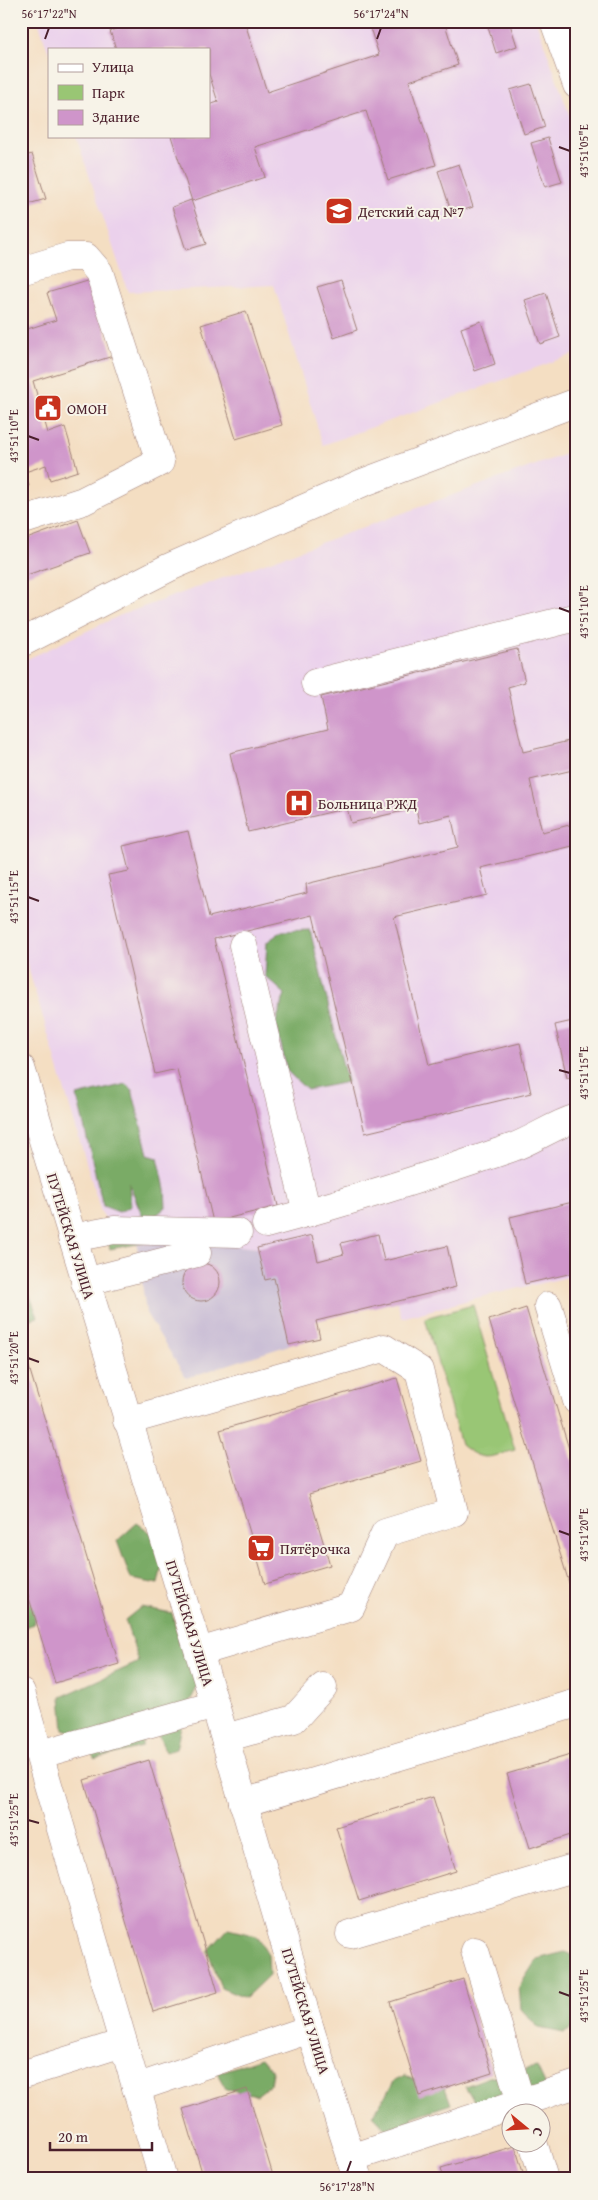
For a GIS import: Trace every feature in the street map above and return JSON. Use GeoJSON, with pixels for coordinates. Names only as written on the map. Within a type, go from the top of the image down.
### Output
{"type":"FeatureCollection","features":[{"type":"Feature","properties":{"kind":"street"},"geometry":{"type":"LineString","coordinates":[[554,21],[577,85]]}},
{"type":"Feature","properties":{"kind":"street"},"geometry":{"type":"LineString","coordinates":[[21,271],[67,257],[86,257],[99,272],[160,462],[83,501],[21,520]]}},
{"type":"Feature","properties":{"kind":"street"},"geometry":{"type":"LineString","coordinates":[[21,643],[170,567],[354,487],[577,402]]}},
{"type":"Feature","properties":{"kind":"street"},"geometry":{"type":"LineString","coordinates":[[315,683],[577,617]]}},
{"type":"Feature","properties":{"kind":"street"},"geometry":{"type":"LineString","coordinates":[[243,945],[307,1213]]}},
{"type":"Feature","properties":{"kind":"street","name":"ПУТЕЙСКАЯ УЛИЦА"},"geometry":{"type":"LineString","coordinates":[[21,1068],[27,1114],[72,1238],[215,1705],[310,2029],[355,2168]]}},
{"type":"Feature","properties":{"kind":"street"},"geometry":{"type":"LineString","coordinates":[[266,1224],[307,1213],[513,1147],[558,1124],[577,1118]]}},
{"type":"Feature","properties":{"kind":"street"},"geometry":{"type":"LineString","coordinates":[[72,1238],[114,1230],[238,1233]]}},
{"type":"Feature","properties":{"kind":"street"},"geometry":{"type":"LineString","coordinates":[[85,1282],[196,1252]]}},
{"type":"Feature","properties":{"kind":"street"},"geometry":{"type":"LineString","coordinates":[[548,1306],[577,1401]]}},
{"type":"Feature","properties":{"kind":"street"},"geometry":{"type":"LineString","coordinates":[[127,1421],[384,1348],[419,1370],[454,1512],[385,1533],[351,1607],[199,1652]]}},
{"type":"Feature","properties":{"kind":"street"},"geometry":{"type":"LineString","coordinates":[[224,1738],[294,1718],[323,1687]]}},
{"type":"Feature","properties":{"kind":"street"},"geometry":{"type":"LineString","coordinates":[[21,1692],[41,1754],[163,2179]]}},
{"type":"Feature","properties":{"kind":"street"},"geometry":{"type":"LineString","coordinates":[[243,1803],[577,1703]]}},
{"type":"Feature","properties":{"kind":"street"},"geometry":{"type":"LineString","coordinates":[[41,1754],[215,1705]]}},
{"type":"Feature","properties":{"kind":"street"},"geometry":{"type":"LineString","coordinates":[[350,1934],[577,1867]]}},
{"type":"Feature","properties":{"kind":"street"},"geometry":{"type":"LineString","coordinates":[[475,1951],[521,2102]]}},
{"type":"Feature","properties":{"kind":"street"},"geometry":{"type":"LineString","coordinates":[[136,2088],[310,2029]]}},
{"type":"Feature","properties":{"kind":"street"},"geometry":{"type":"LineString","coordinates":[[22,2071],[123,2043]]}},
{"type":"Feature","properties":{"kind":"street"},"geometry":{"type":"LineString","coordinates":[[536,2102],[577,2084]]}},
{"type":"Feature","properties":{"kind":"street"},"geometry":{"type":"LineString","coordinates":[[355,2168],[500,2116]]}},
{"type":"Feature","properties":{"kind":"street"},"geometry":{"type":"LineString","coordinates":[[537,2152],[544,2179]]}},
{"type":"Feature","properties":{"kind":"shaded area","name":"Детский сад №7"},"geometry":{"type":"Polygon","coordinates":[[[38,21],[536,21],[577,136],[577,353],[323,445],[274,285],[128,292],[77,138],[210,138],[210,48],[48,48],[48,51],[38,21]]]}},
{"type":"Feature","properties":{"kind":"shaded area","name":"Больница РЖД"},"geometry":{"type":"Polygon","coordinates":[[[577,450],[577,1275],[476,1298],[402,1318],[397,1302],[332,1317],[312,1235],[257,1248],[184,1240],[125,1246],[101,1212],[21,944],[21,662],[121,615],[577,450]]]}},
{"type":"Feature","properties":{"kind":"shaded area"},"geometry":{"type":"Polygon","coordinates":[[[312,1235],[332,1317],[316,1321],[320,1338],[289,1345],[186,1378],[146,1313],[137,1245],[184,1240],[257,1248],[312,1235]]]}},
{"type":"Feature","properties":{"kind":"green space"},"geometry":{"type":"Polygon","coordinates":[[[310,930],[347,1082],[307,1090],[287,1071],[276,1022],[285,994],[265,976],[267,942],[282,931],[310,930]]]}},
{"type":"Feature","properties":{"kind":"green space"},"geometry":{"type":"Polygon","coordinates":[[[126,1084],[132,1089],[148,1154],[158,1157],[165,1189],[166,1207],[152,1219],[163,1239],[110,1249],[104,1222],[143,1217],[129,1183],[131,1206],[119,1212],[103,1206],[77,1096],[126,1084]]]}},
{"type":"Feature","properties":{"kind":"green space"},"geometry":{"type":"Polygon","coordinates":[[[28,1291],[38,1317],[21,1322],[21,1295],[28,1291]]]}},
{"type":"Feature","properties":{"kind":"green space"},"geometry":{"type":"Polygon","coordinates":[[[473,1305],[515,1450],[487,1457],[475,1454],[461,1445],[425,1318],[473,1305]]]}},
{"type":"Feature","properties":{"kind":"green space"},"geometry":{"type":"Polygon","coordinates":[[[137,1523],[157,1537],[163,1561],[158,1584],[131,1579],[117,1541],[137,1523]]]}},
{"type":"Feature","properties":{"kind":"green space"},"geometry":{"type":"Polygon","coordinates":[[[21,1544],[42,1607],[33,1624],[21,1629],[21,1544]]]}},
{"type":"Feature","properties":{"kind":"green space"},"geometry":{"type":"Polygon","coordinates":[[[141,1607],[172,1613],[181,1648],[195,1666],[198,1686],[184,1712],[176,1749],[166,1752],[154,1726],[142,1721],[142,1747],[95,1759],[79,1734],[64,1729],[61,1697],[139,1662],[125,1620],[141,1607]]]}},
{"type":"Feature","properties":{"kind":"green space"},"geometry":{"type":"Polygon","coordinates":[[[228,1929],[257,1936],[268,1954],[269,1975],[245,1998],[221,1988],[208,1951],[228,1929]]]}},
{"type":"Feature","properties":{"kind":"green space"},"geometry":{"type":"Polygon","coordinates":[[[565,1952],[577,1958],[577,2026],[564,2033],[539,2028],[521,2009],[519,1987],[537,1959],[565,1952]]]}},
{"type":"Feature","properties":{"kind":"green space"},"geometry":{"type":"Polygon","coordinates":[[[261,2058],[272,2071],[270,2085],[257,2095],[226,2089],[217,2073],[261,2058]]]}},
{"type":"Feature","properties":{"kind":"green space"},"geometry":{"type":"Polygon","coordinates":[[[537,2067],[553,2101],[476,2104],[465,2086],[489,2077],[537,2067]]]}},
{"type":"Feature","properties":{"kind":"green space"},"geometry":{"type":"Polygon","coordinates":[[[405,2075],[421,2084],[441,2077],[451,2104],[412,2117],[414,2134],[396,2139],[373,2115],[395,2080],[405,2075]]]}},
{"type":"Feature","properties":{"kind":"building"},"geometry":{"type":"Polygon","coordinates":[[[139,21],[250,21],[245,23],[267,92],[379,55],[369,25],[379,21],[444,21],[458,65],[409,81],[436,165],[388,180],[366,111],[255,147],[265,177],[192,201],[172,138],[210,138],[210,105],[218,102],[210,77],[210,48],[116,48],[110,31],[139,21]]]}},
{"type":"Feature","properties":{"kind":"building"},"geometry":{"type":"Polygon","coordinates":[[[486,21],[509,21],[517,46],[496,53],[486,21]]]}},
{"type":"Feature","properties":{"kind":"building"},"geometry":{"type":"Polygon","coordinates":[[[531,84],[545,127],[524,134],[510,90],[531,84]]]}},
{"type":"Feature","properties":{"kind":"building"},"geometry":{"type":"Polygon","coordinates":[[[548,138],[562,182],[545,187],[531,143],[548,138]]]}},
{"type":"Feature","properties":{"kind":"building"},"geometry":{"type":"Polygon","coordinates":[[[32,154],[46,199],[28,204],[21,182],[21,157],[32,154]]]}},
{"type":"Feature","properties":{"kind":"building"},"geometry":{"type":"Polygon","coordinates":[[[459,164],[473,207],[452,214],[438,171],[459,164]]]}},
{"type":"Feature","properties":{"kind":"building"},"geometry":{"type":"Polygon","coordinates":[[[191,200],[206,244],[186,250],[172,207],[191,200]]]}},
{"type":"Feature","properties":{"kind":"building"},"geometry":{"type":"Polygon","coordinates":[[[90,280],[113,356],[33,381],[48,433],[65,427],[78,471],[50,480],[46,465],[25,472],[29,486],[21,488],[21,331],[56,320],[47,293],[90,280]]]}},
{"type":"Feature","properties":{"kind":"building"},"geometry":{"type":"Polygon","coordinates":[[[341,280],[357,330],[334,338],[317,287],[341,280]]]}},
{"type":"Feature","properties":{"kind":"building"},"geometry":{"type":"Polygon","coordinates":[[[546,293],[560,337],[540,344],[525,300],[546,293]]]}},
{"type":"Feature","properties":{"kind":"building"},"geometry":{"type":"Polygon","coordinates":[[[246,311],[282,425],[236,439],[201,325],[246,311]]]}},
{"type":"Feature","properties":{"kind":"building"},"geometry":{"type":"Polygon","coordinates":[[[481,321],[495,364],[475,371],[461,328],[481,321]]]}},
{"type":"Feature","properties":{"kind":"building"},"geometry":{"type":"Polygon","coordinates":[[[78,520],[90,553],[21,577],[21,541],[78,520]]]}},
{"type":"Feature","properties":{"kind":"building"},"geometry":{"type":"Polygon","coordinates":[[[517,649],[525,682],[508,687],[523,752],[577,739],[577,769],[530,780],[542,832],[577,823],[577,845],[480,868],[487,895],[394,917],[429,1065],[520,1043],[531,1093],[365,1133],[313,915],[214,939],[278,1206],[213,1222],[177,1069],[155,1074],[108,875],[129,871],[123,846],[188,831],[209,917],[307,893],[306,884],[458,847],[451,815],[419,823],[416,808],[351,823],[347,808],[248,832],[230,753],[328,729],[321,697],[517,649]]]}},
{"type":"Feature","properties":{"kind":"building"},"geometry":{"type":"Polygon","coordinates":[[[577,1020],[577,1076],[567,1078],[555,1025],[577,1020]]]}},
{"type":"Feature","properties":{"kind":"building"},"geometry":{"type":"Polygon","coordinates":[[[577,1201],[577,1272],[525,1284],[510,1217],[577,1201]]]}},
{"type":"Feature","properties":{"kind":"building"},"geometry":{"type":"Polygon","coordinates":[[[378,1234],[384,1261],[447,1246],[456,1287],[316,1321],[320,1338],[289,1345],[274,1278],[265,1280],[257,1248],[312,1235],[318,1261],[344,1254],[341,1243],[378,1234]]]}},
{"type":"Feature","properties":{"kind":"building"},"geometry":{"type":"Polygon","coordinates":[[[201,1263],[215,1268],[220,1282],[215,1296],[201,1301],[187,1296],[182,1282],[187,1268],[201,1263]]]}},
{"type":"Feature","properties":{"kind":"building"},"geometry":{"type":"Polygon","coordinates":[[[526,1308],[577,1475],[577,1609],[489,1320],[526,1308]]]}},
{"type":"Feature","properties":{"kind":"building"},"geometry":{"type":"Polygon","coordinates":[[[21,1341],[119,1664],[55,1683],[21,1572],[21,1341]]]}},
{"type":"Feature","properties":{"kind":"building"},"geometry":{"type":"Polygon","coordinates":[[[397,1378],[421,1461],[309,1494],[330,1565],[265,1584],[220,1430],[397,1378]]]}},
{"type":"Feature","properties":{"kind":"building"},"geometry":{"type":"Polygon","coordinates":[[[577,1753],[577,1833],[530,1848],[507,1774],[577,1753]]]}},
{"type":"Feature","properties":{"kind":"building"},"geometry":{"type":"Polygon","coordinates":[[[149,1760],[218,1992],[153,2012],[84,1780],[149,1760]]]}},
{"type":"Feature","properties":{"kind":"building"},"geometry":{"type":"Polygon","coordinates":[[[433,1797],[456,1871],[359,1901],[336,1827],[433,1797]]]}},
{"type":"Feature","properties":{"kind":"building"},"geometry":{"type":"Polygon","coordinates":[[[463,1979],[492,2073],[419,2096],[390,2002],[463,1979]]]}},
{"type":"Feature","properties":{"kind":"building"},"geometry":{"type":"Polygon","coordinates":[[[247,2089],[274,2179],[204,2179],[183,2109],[247,2089]]]}},
{"type":"Feature","properties":{"kind":"building"},"geometry":{"type":"Polygon","coordinates":[[[500,2150],[500,2152],[517,2152],[525,2179],[444,2179],[441,2168],[500,2150]]]}},
{"type":"Feature","properties":{"kind":"place","name":"Детский сад №7"},"geometry":{"type":"Point","coordinates":[339,211]}},
{"type":"Feature","properties":{"kind":"place","name":"ОМОН"},"geometry":{"type":"Point","coordinates":[48,408]}},
{"type":"Feature","properties":{"kind":"place","name":"Больница РЖД"},"geometry":{"type":"Point","coordinates":[299,803]}},
{"type":"Feature","properties":{"kind":"place","name":"Пятёрочка"},"geometry":{"type":"Point","coordinates":[261,1548]}}]}
